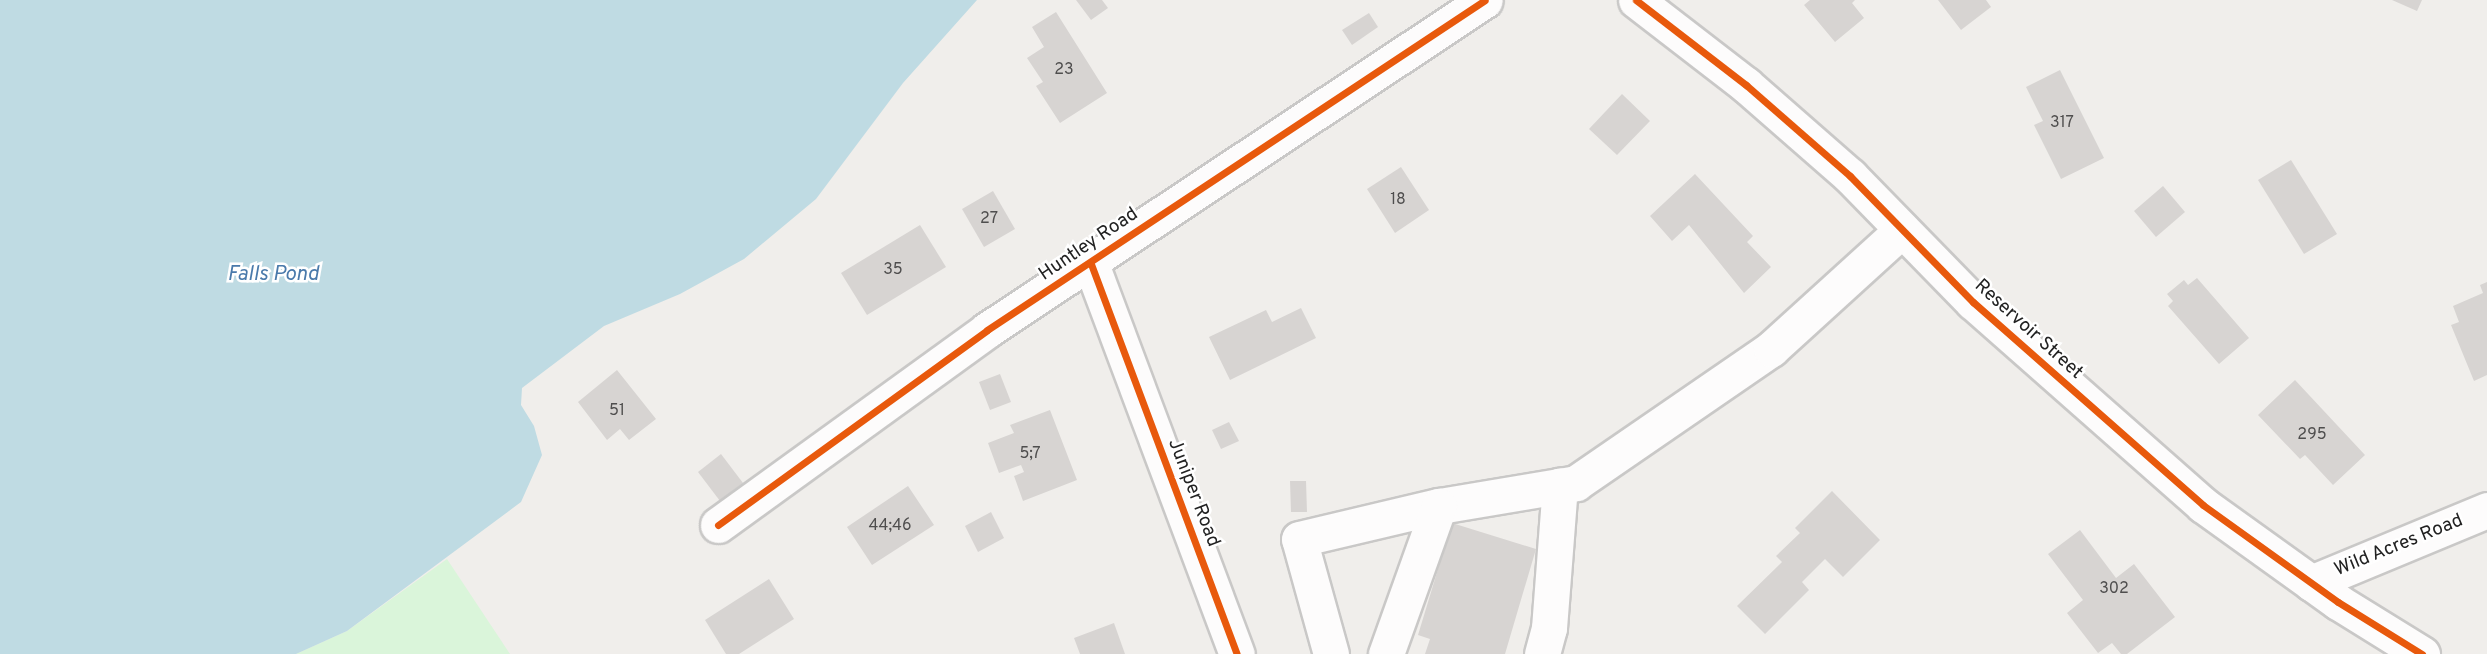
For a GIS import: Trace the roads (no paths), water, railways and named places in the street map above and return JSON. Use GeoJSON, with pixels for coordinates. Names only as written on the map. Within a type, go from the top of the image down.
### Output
{"type":"FeatureCollection","features":[{"type":"Feature","properties":{"kind":"street","name":"Huntley Road"},"geometry":{"type":"LineString","coordinates":[[718,525],[987,330],[1091,264],[1247,156],[1485,0]]}},
{"type":"Feature","properties":{"kind":"street","name":"Reservoir Street"},"geometry":{"type":"LineString","coordinates":[[1636,0],[1746,85],[1850,176],[1973,302],[2193,497],[2311,583],[2423,654]]}},
{"type":"Feature","properties":{"kind":"street"},"geometry":{"type":"LineString","coordinates":[[1331,654],[1299,539],[1439,506],[1576,483],[1771,349],[1902,230]]}},
{"type":"Feature","properties":{"kind":"street","name":"Juniper Road"},"geometry":{"type":"LineString","coordinates":[[1091,264],[1237,654]]}},
{"type":"Feature","properties":{"kind":"street"},"geometry":{"type":"LineString","coordinates":[[1542,654],[1549,628],[1560,485]]}},
{"type":"Feature","properties":{"kind":"street"},"geometry":{"type":"LineString","coordinates":[[1386,654],[1439,506]]}},
{"type":"Feature","properties":{"kind":"street","name":"Wild Acres Road"},"geometry":{"type":"LineString","coordinates":[[2311,583],[2487,510]]}},
{"type":"Feature","properties":{"kind":"water","name":"Falls Pond"},"geometry":{"type":"Polygon","coordinates":[[[0,0],[977,0],[903,83],[816,199],[744,259],[680,294],[604,326],[522,388],[521,405],[534,426],[542,455],[521,502],[347,631],[296,654],[0,654],[0,0]]]}}]}
